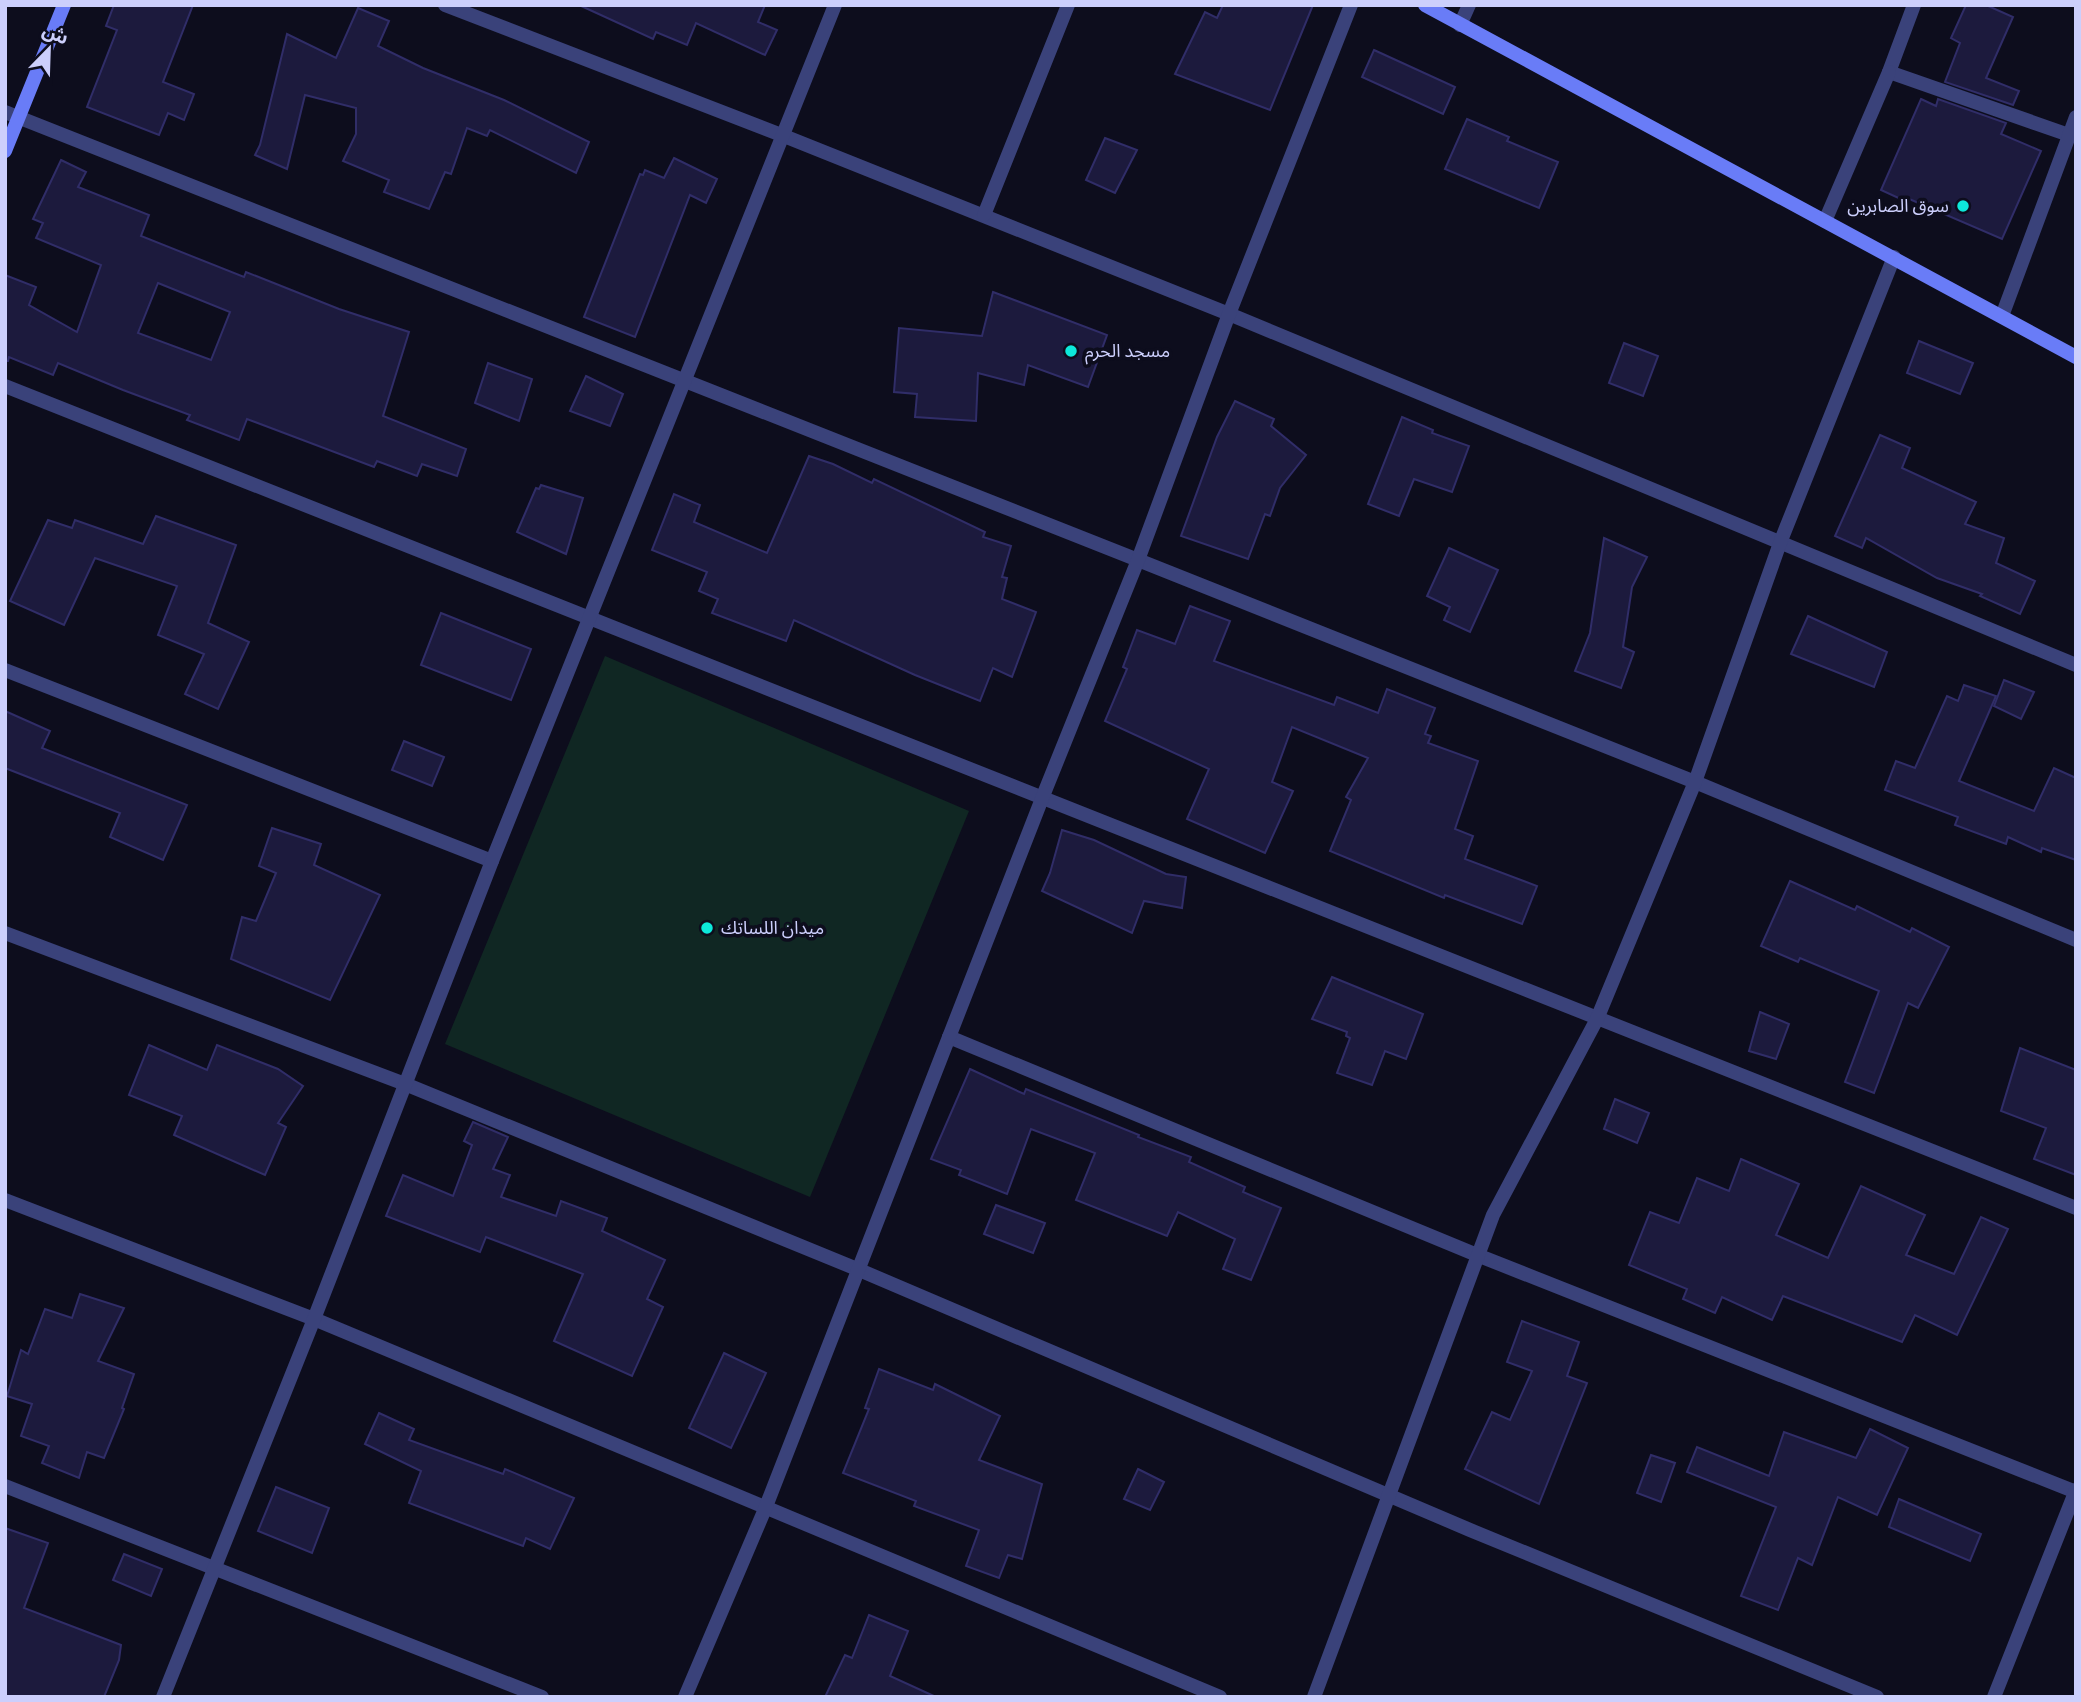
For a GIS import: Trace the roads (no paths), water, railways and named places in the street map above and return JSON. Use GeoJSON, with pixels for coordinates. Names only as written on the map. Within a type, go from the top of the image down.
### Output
{"type":"FeatureCollection","features":[{"type":"Feature","properties":{"kind":"street"},"geometry":{"type":"LineString","coordinates":[[5,151],[12,115],[64,5]]}},
{"type":"Feature","properties":{"kind":"street"},"geometry":{"type":"LineString","coordinates":[[446,5],[1230,314],[2076,665]]}},
{"type":"Feature","properties":{"kind":"street"},"geometry":{"type":"LineString","coordinates":[[163,1697],[589,616],[835,5]]}},
{"type":"Feature","properties":{"kind":"street"},"geometry":{"type":"LineString","coordinates":[[984,215],[1068,5]]}},
{"type":"Feature","properties":{"kind":"street"},"geometry":{"type":"LineString","coordinates":[[685,1697],[765,1509],[1042,796],[1138,559],[1351,5]]}},
{"type":"Feature","properties":{"kind":"street"},"geometry":{"type":"LineString","coordinates":[[1425,5],[2076,357]]}},
{"type":"Feature","properties":{"kind":"street"},"geometry":{"type":"LineString","coordinates":[[1460,25],[1469,5]]}},
{"type":"Feature","properties":{"kind":"street"},"geometry":{"type":"LineString","coordinates":[[1825,221],[1889,72],[1914,5]]}},
{"type":"Feature","properties":{"kind":"street"},"geometry":{"type":"LineString","coordinates":[[1889,72],[2069,135]]}},
{"type":"Feature","properties":{"kind":"street"},"geometry":{"type":"LineString","coordinates":[[12,115],[1138,559],[1695,782],[2076,940]]}},
{"type":"Feature","properties":{"kind":"street"},"geometry":{"type":"LineString","coordinates":[[2002,316],[2076,117]]}},
{"type":"Feature","properties":{"kind":"street"},"geometry":{"type":"LineString","coordinates":[[1314,1697],[1477,1255],[1508,1185],[1597,1018],[1695,782],[1780,543],[1894,257]]}},
{"type":"Feature","properties":{"kind":"street"},"geometry":{"type":"LineString","coordinates":[[5,386],[2076,1208]]}},
{"type":"Feature","properties":{"kind":"street"},"geometry":{"type":"LineString","coordinates":[[5,670],[492,861]]}},
{"type":"Feature","properties":{"kind":"street"},"geometry":{"type":"LineString","coordinates":[[5,933],[405,1084],[857,1269],[1390,1496],[1877,1697]]}},
{"type":"Feature","properties":{"kind":"street"},"geometry":{"type":"LineString","coordinates":[[949,1037],[1477,1255],[2075,1491],[1994,1697]]}},
{"type":"Feature","properties":{"kind":"street"},"geometry":{"type":"LineString","coordinates":[[5,1200],[314,1319],[1220,1697]]}},
{"type":"Feature","properties":{"kind":"street"},"geometry":{"type":"LineString","coordinates":[[5,1486],[541,1697]]}},
{"type":"Feature","properties":{"kind":"place","name":"سوق الصابرين"},"geometry":{"type":"Point","coordinates":[1963,206]}},
{"type":"Feature","properties":{"kind":"place","name":"مسجد الحرم"},"geometry":{"type":"Point","coordinates":[1071,351]}},
{"type":"Feature","properties":{"kind":"place","name":"ميدان اللساتك"},"geometry":{"type":"Point","coordinates":[707,928]}}]}
